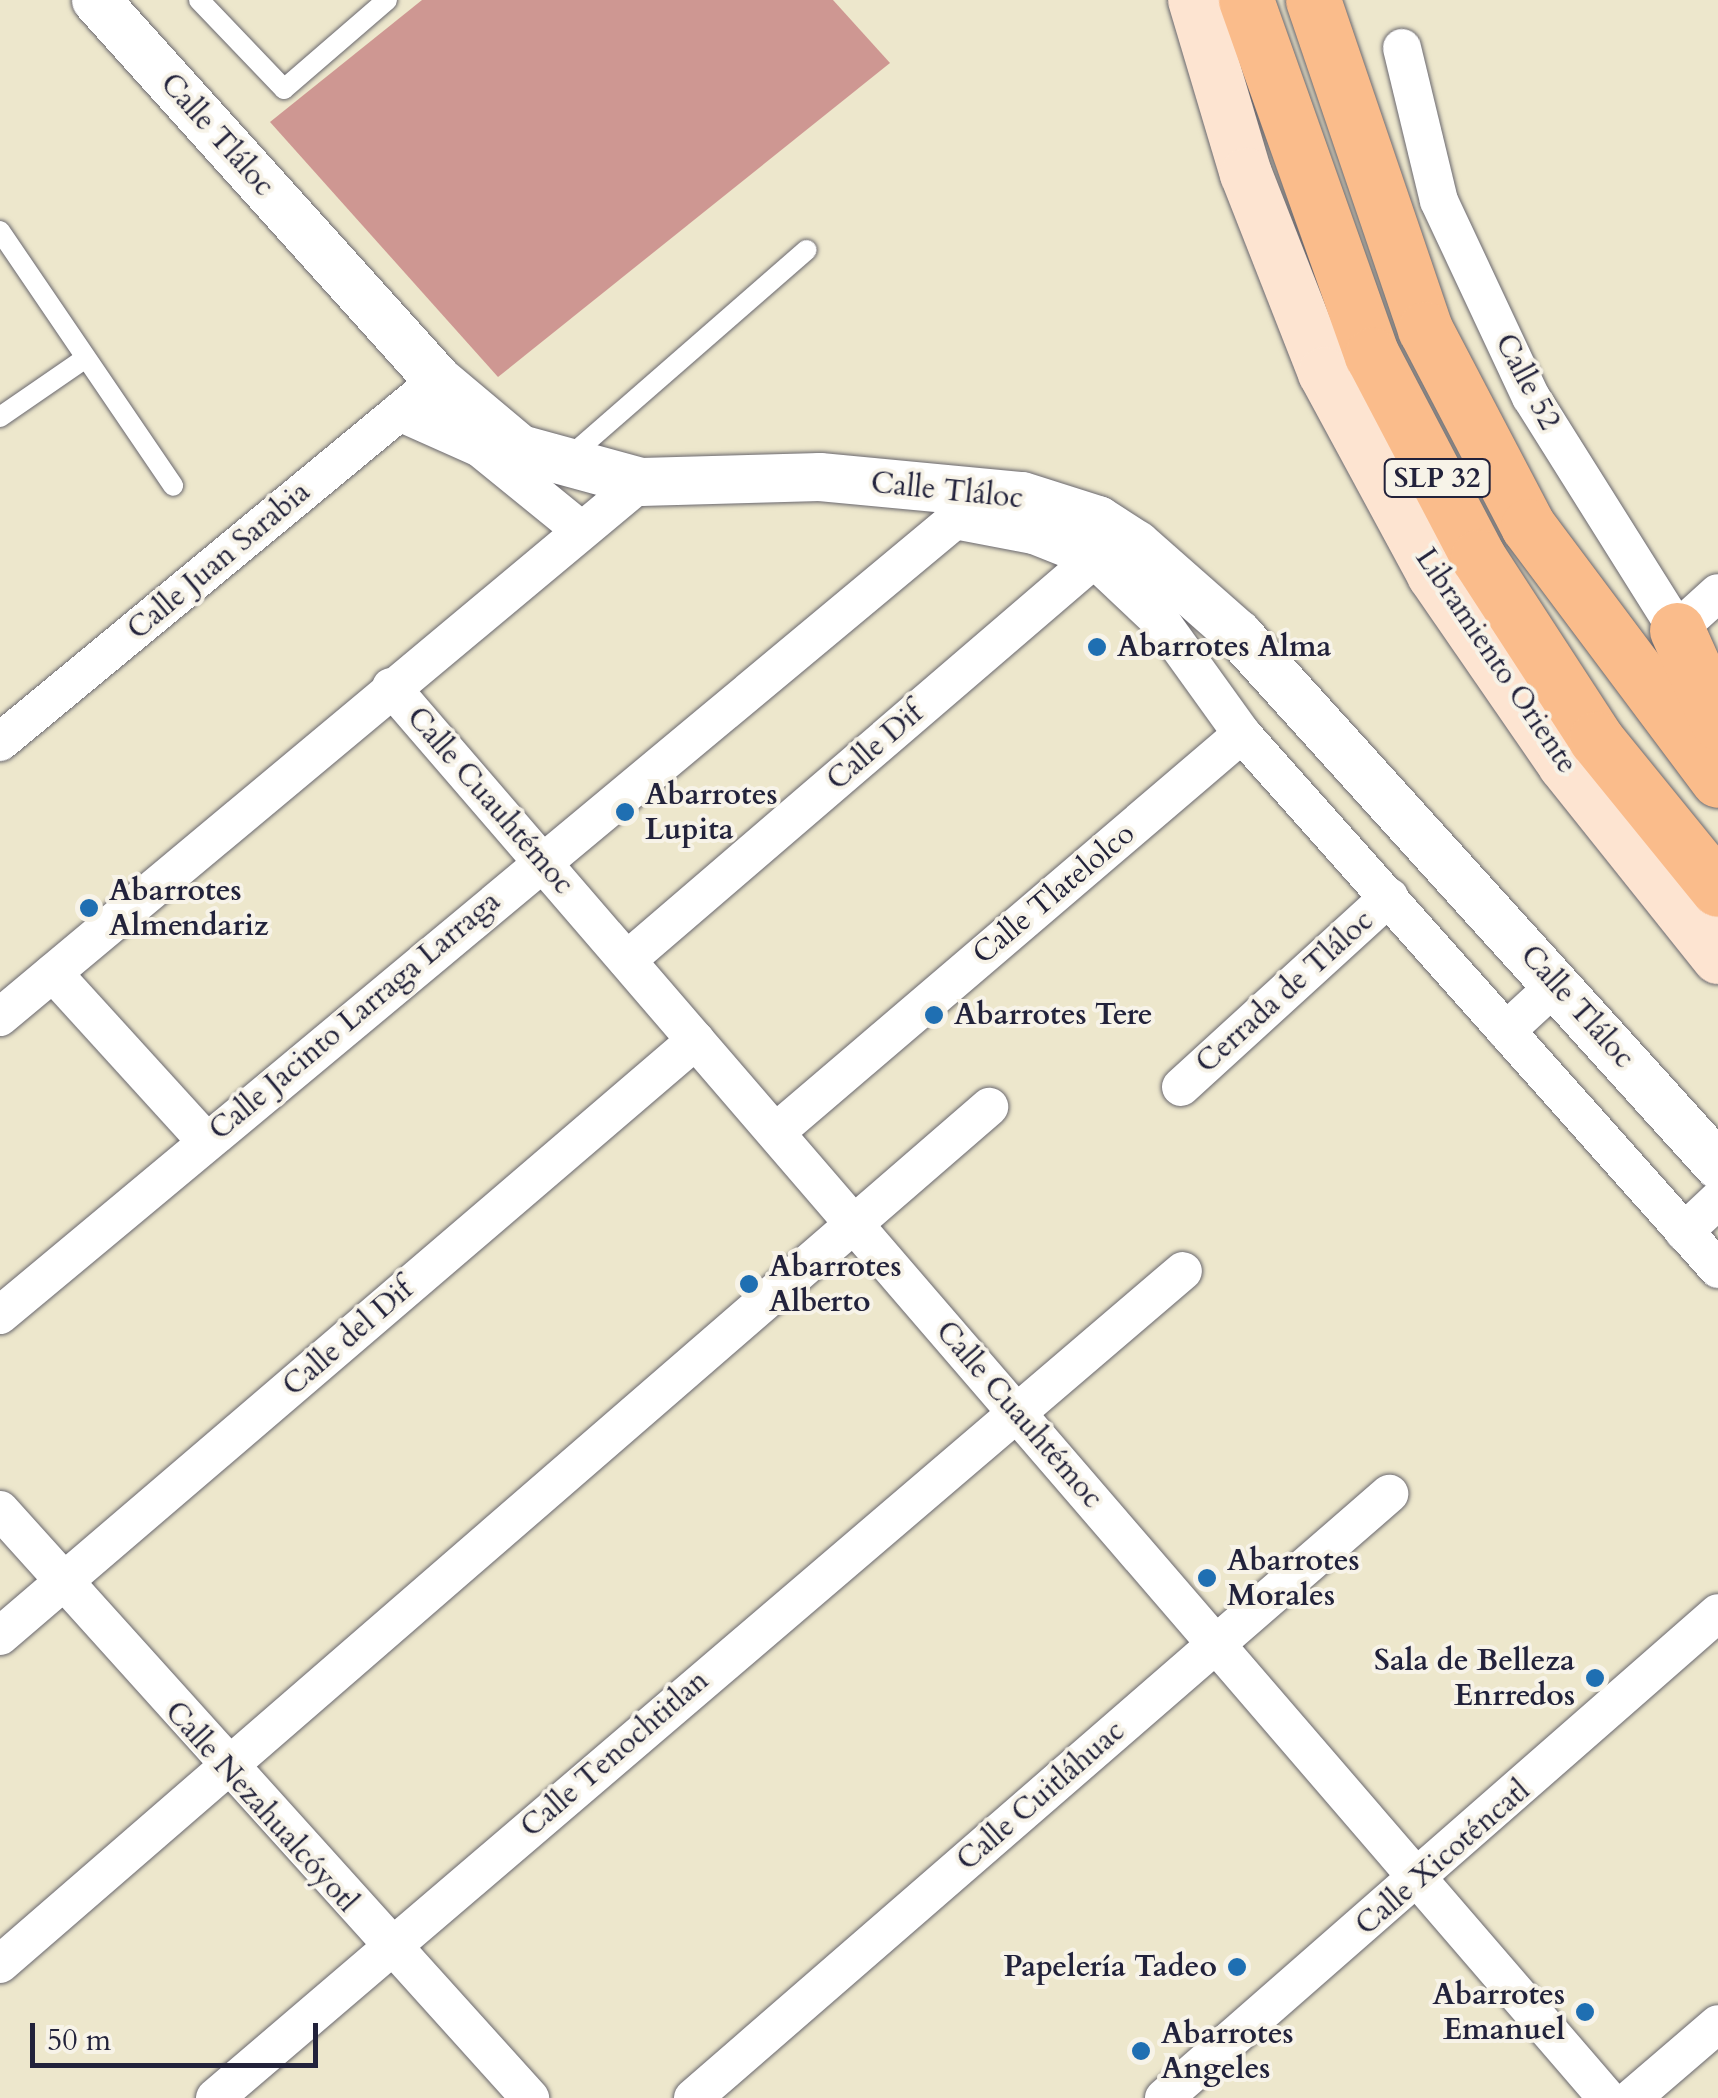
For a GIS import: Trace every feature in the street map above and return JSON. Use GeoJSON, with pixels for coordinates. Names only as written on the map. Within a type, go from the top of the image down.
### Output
{"type":"FeatureCollection","features":[{"type":"Feature","properties":{"kind":"highway","name":"SLP 32"},"geometry":{"type":"LineString","coordinates":[[1313,0],[1354,140],[1425,329],[1528,526],[1718,780]]}},
{"type":"Feature","properties":{"kind":"highway","name":"Libramiento Oriente"},"geometry":{"type":"LineString","coordinates":[[1248,8],[1372,355],[1478,557],[1596,739],[1718,890]]}},
{"type":"Feature","properties":{"kind":"highway"},"geometry":{"type":"LineString","coordinates":[[1677,630],[1718,722]]}},
{"type":"Feature","properties":{"kind":"main road","name":"Libramiento Oriente"},"geometry":{"type":"LineString","coordinates":[[1194,0],[1246,174],[1324,373],[1433,576],[1564,765],[1718,958]]}},
{"type":"Feature","properties":{"kind":"main road","name":"Calle 52"},"geometry":{"type":"LineString","coordinates":[[1677,630],[1718,686]]}},
{"type":"Feature","properties":{"kind":"street","name":"Calle Tláloc"},"geometry":{"type":"LineString","coordinates":[[96,0],[438,380],[520,450],[560,465],[641,482],[820,477],[1022,496],[1238,634],[1718,1164]]}},
{"type":"Feature","properties":{"kind":"street","name":"Calle 52"},"geometry":{"type":"LineString","coordinates":[[1402,48],[1439,200],[1531,397],[1677,630]]}},
{"type":"Feature","properties":{"kind":"street","name":"Calle Juan Sarabia"},"geometry":{"type":"LineString","coordinates":[[0,742],[438,380]]}},
{"type":"Feature","properties":{"kind":"street"},"geometry":{"type":"LineString","coordinates":[[399,412],[480,448],[581,530]]}},
{"type":"Feature","properties":{"kind":"street"},"geometry":{"type":"LineString","coordinates":[[0,1018],[641,482]]}},
{"type":"Feature","properties":{"kind":"street","name":"Calle Tláloc"},"geometry":{"type":"LineString","coordinates":[[895,564],[955,520],[1034,535],[1096,540],[1163,624],[1242,734],[1718,1269]]}},
{"type":"Feature","properties":{"kind":"street","name":"Calle Dif"},"geometry":{"type":"LineString","coordinates":[[627,960],[1096,540]]}},
{"type":"Feature","properties":{"kind":"street","name":"Calle Jacinto Larraga Larraga"},"geometry":{"type":"LineString","coordinates":[[0,1315],[895,564]]}},
{"type":"Feature","properties":{"kind":"street"},"geometry":{"type":"LineString","coordinates":[[1677,630],[1718,593]]}},
{"type":"Feature","properties":{"kind":"street","name":"Calle Cuauhtémoc"},"geometry":{"type":"LineString","coordinates":[[392,687],[1607,2098]]}},
{"type":"Feature","properties":{"kind":"street","name":"Calle Tlatelolco"},"geometry":{"type":"LineString","coordinates":[[776,1132],[1242,734]]}},
{"type":"Feature","properties":{"kind":"street","name":"Cerrada de Tláloc"},"geometry":{"type":"LineString","coordinates":[[1181,1086],[1389,898]]}},
{"type":"Feature","properties":{"kind":"street"},"geometry":{"type":"LineString","coordinates":[[53,973],[206,1141]]}},
{"type":"Feature","properties":{"kind":"street"},"geometry":{"type":"LineString","coordinates":[[1506,1031],[1557,984]]}},
{"type":"Feature","properties":{"kind":"street","name":"Calle del Dif"},"geometry":{"type":"LineString","coordinates":[[0,1636],[696,1040]]}},
{"type":"Feature","properties":{"kind":"street"},"geometry":{"type":"LineString","coordinates":[[0,1964],[990,1107]]}},
{"type":"Feature","properties":{"kind":"street"},"geometry":{"type":"LineString","coordinates":[[1684,1232],[1718,1200]]}},
{"type":"Feature","properties":{"kind":"street","name":"Calle Tenochtitlan"},"geometry":{"type":"LineString","coordinates":[[215,2098],[1183,1271]]}},
{"type":"Feature","properties":{"kind":"street","name":"Calle Cuitláhuac"},"geometry":{"type":"LineString","coordinates":[[694,2098],[1388,1494]]}},
{"type":"Feature","properties":{"kind":"street","name":"Calle Nezahualcóyotl"},"geometry":{"type":"LineString","coordinates":[[0,1510],[225,1769],[530,2098]]}},
{"type":"Feature","properties":{"kind":"street","name":"Calle Xicoténcatl"},"geometry":{"type":"LineString","coordinates":[[1164,2098],[1420,1880],[1718,1614]]}},
{"type":"Feature","properties":{"kind":"street"},"geometry":{"type":"LineString","coordinates":[[1632,2098],[1718,2024]]}},
{"type":"Feature","properties":{"kind":"lane"},"geometry":{"type":"LineString","coordinates":[[200,0],[284,88],[387,0]]}},
{"type":"Feature","properties":{"kind":"lane"},"geometry":{"type":"LineString","coordinates":[[0,231],[173,486]]}},
{"type":"Feature","properties":{"kind":"lane"},"geometry":{"type":"LineString","coordinates":[[560,465],[807,250]]}},
{"type":"Feature","properties":{"kind":"lane"},"geometry":{"type":"LineString","coordinates":[[0,417],[86,358]]}},
{"type":"Feature","properties":{"kind":"building"},"geometry":{"type":"Polygon","coordinates":[[[422,0],[833,0],[890,63],[498,377],[270,122],[422,0]]]}},
{"type":"Feature","properties":{"kind":"place","name":"Abarrotes Alma"},"geometry":{"type":"Point","coordinates":[1097,647]}},
{"type":"Feature","properties":{"kind":"place","name":"Abarrotes Lupita"},"geometry":{"type":"Point","coordinates":[625,812]}},
{"type":"Feature","properties":{"kind":"place","name":"Abarrotes Almendariz"},"geometry":{"type":"Point","coordinates":[89,908]}},
{"type":"Feature","properties":{"kind":"place","name":"Abarrotes Tere"},"geometry":{"type":"Point","coordinates":[934,1015]}},
{"type":"Feature","properties":{"kind":"place","name":"Abarrotes Alberto"},"geometry":{"type":"Point","coordinates":[749,1284]}},
{"type":"Feature","properties":{"kind":"place","name":"Abarrotes Morales"},"geometry":{"type":"Point","coordinates":[1207,1578]}},
{"type":"Feature","properties":{"kind":"place","name":"Sala de Belleza Enrredos"},"geometry":{"type":"Point","coordinates":[1595,1678]}},
{"type":"Feature","properties":{"kind":"place","name":"Papelería Tadeo"},"geometry":{"type":"Point","coordinates":[1237,1967]}},
{"type":"Feature","properties":{"kind":"place","name":"Abarrotes Emanuel"},"geometry":{"type":"Point","coordinates":[1585,2012]}},
{"type":"Feature","properties":{"kind":"place","name":"Abarrotes Angeles"},"geometry":{"type":"Point","coordinates":[1141,2051]}}]}
